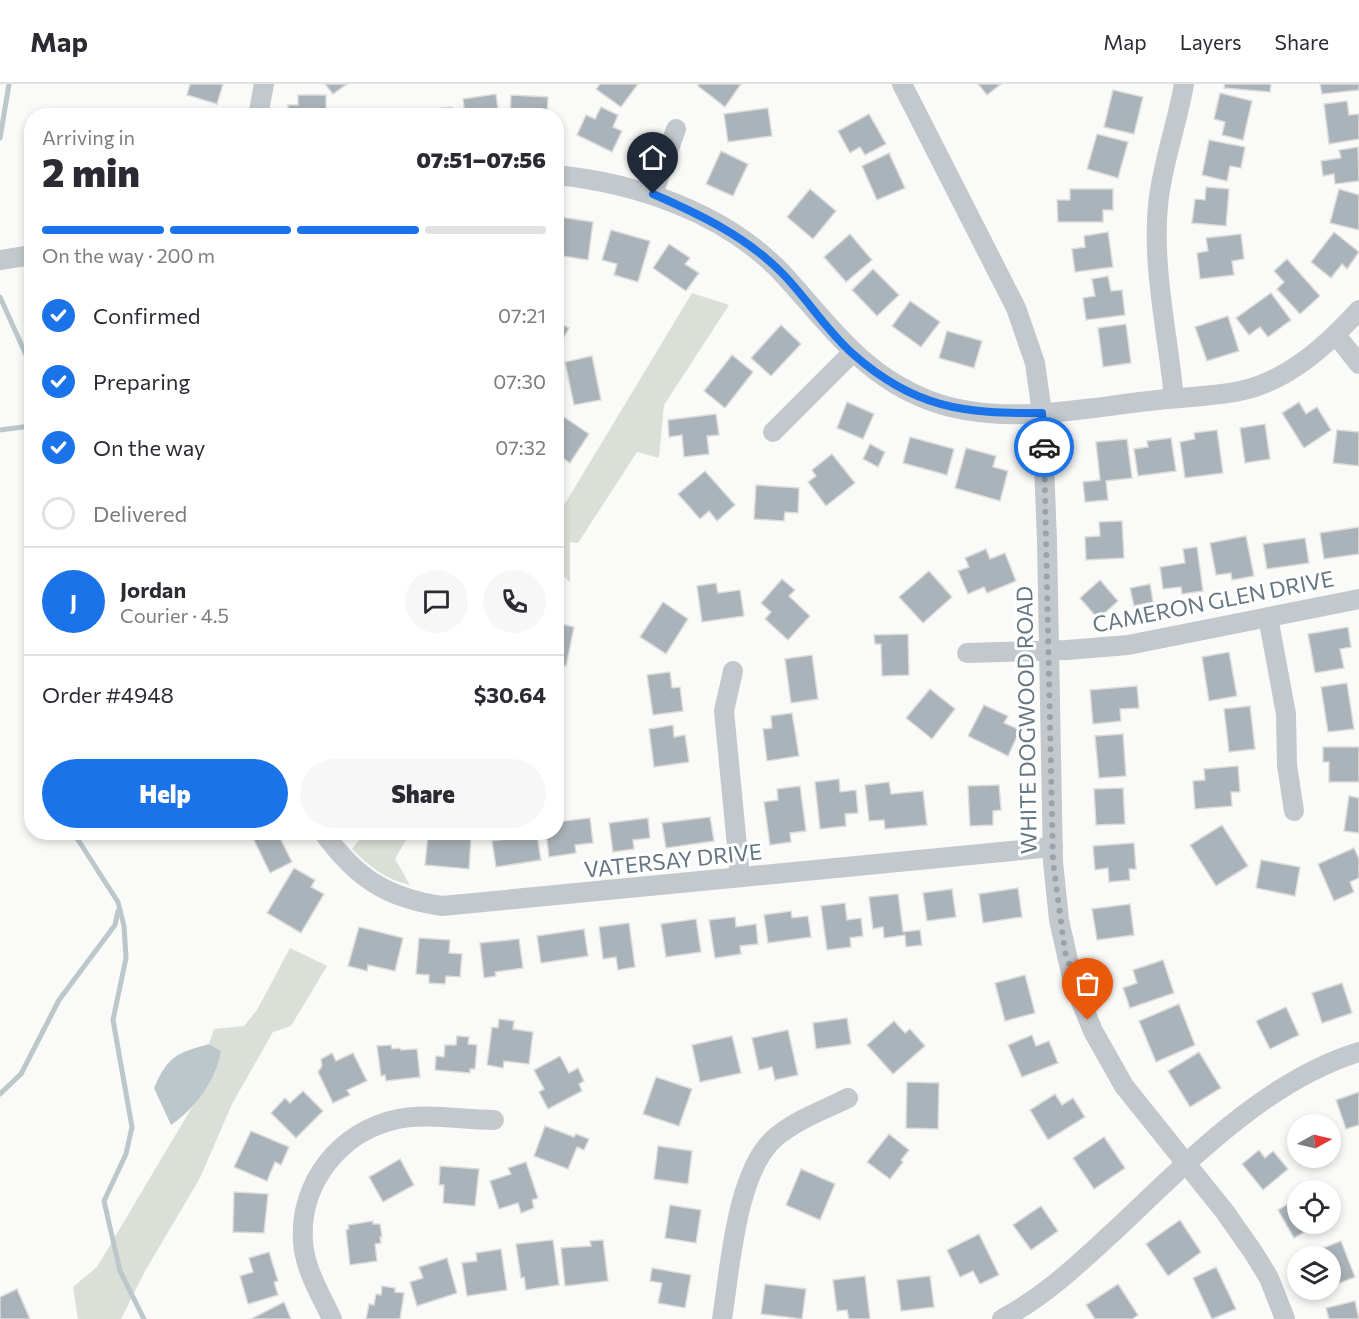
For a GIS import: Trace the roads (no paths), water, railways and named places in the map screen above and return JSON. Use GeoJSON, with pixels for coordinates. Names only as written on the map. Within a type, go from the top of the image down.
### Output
{"type":"FeatureCollection","features":[{"type":"Feature","properties":{"kind":"street"},"geometry":{"type":"LineString","coordinates":[[260,108],[264,84]]}},
{"type":"Feature","properties":{"kind":"street","name":"WHITE DOGWOOD ROAD"},"geometry":{"type":"LineString","coordinates":[[902,84],[1016,308],[1035,363],[1042,413],[1055,889],[1065,952],[1083,1008],[1124,1086],[1143,1113],[1187,1163],[1254,1252],[1269,1278],[1285,1319]]}},
{"type":"Feature","properties":{"kind":"street"},"geometry":{"type":"LineString","coordinates":[[1174,398],[1157,233],[1165,166],[1184,84]]}},
{"type":"Feature","properties":{"kind":"street"},"geometry":{"type":"LineString","coordinates":[[653,194],[675,129]]}},
{"type":"Feature","properties":{"kind":"street"},"geometry":{"type":"LineString","coordinates":[[564,176],[603,181],[653,194],[709,220],[758,253],[781,272],[852,353],[890,381],[929,401],[987,414],[1042,413],[1255,387],[1299,364],[1336,336],[1359,310]]}},
{"type":"Feature","properties":{"kind":"street"},"geometry":{"type":"LineString","coordinates":[[0,260],[24,256]]}},
{"type":"Feature","properties":{"kind":"street"},"geometry":{"type":"LineString","coordinates":[[1336,336],[1359,364]]}},
{"type":"Feature","properties":{"kind":"street"},"geometry":{"type":"LineString","coordinates":[[773,432],[852,353]]}},
{"type":"Feature","properties":{"kind":"street","name":"CAMERON GLEN DRIVE"},"geometry":{"type":"LineString","coordinates":[[967,653],[1048,651],[1128,645],[1359,599]]}},
{"type":"Feature","properties":{"kind":"street"},"geometry":{"type":"LineString","coordinates":[[1268,617],[1286,714],[1287,765],[1294,811]]}},
{"type":"Feature","properties":{"kind":"street"},"geometry":{"type":"LineString","coordinates":[[733,671],[724,711],[740,877]]}},
{"type":"Feature","properties":{"kind":"street","name":"VATERSAY DRIVE"},"geometry":{"type":"LineString","coordinates":[[329,840],[353,869],[374,884],[406,899],[442,906],[1053,847]]}},
{"type":"Feature","properties":{"kind":"street"},"geometry":{"type":"LineString","coordinates":[[1002,1319],[1037,1298],[1071,1272],[1187,1163],[1292,1081],[1317,1068],[1359,1052]]}},
{"type":"Feature","properties":{"kind":"street"},"geometry":{"type":"LineString","coordinates":[[722,1319],[742,1201],[760,1154],[783,1133],[848,1098]]}},
{"type":"Feature","properties":{"kind":"street"},"geometry":{"type":"LineString","coordinates":[[333,1319],[313,1280],[303,1242],[309,1196],[327,1162],[355,1137],[398,1119],[417,1117],[494,1120]]}},
{"type":"Feature","properties":{"kind":"waterway"},"geometry":{"type":"LineString","coordinates":[[0,138],[9,84]]}},
{"type":"Feature","properties":{"kind":"waterway"},"geometry":{"type":"LineString","coordinates":[[0,297],[24,350]]}},
{"type":"Feature","properties":{"kind":"waterway"},"geometry":{"type":"LineString","coordinates":[[0,430],[24,427]]}},
{"type":"Feature","properties":{"kind":"waterway"},"geometry":{"type":"LineString","coordinates":[[78,840],[118,902],[124,926],[126,958],[113,1020],[132,1127],[126,1154],[104,1201],[120,1271],[144,1319]]}},
{"type":"Feature","properties":{"kind":"waterway"},"geometry":{"type":"LineString","coordinates":[[0,1094],[21,1074],[59,1000],[115,925],[118,911]]}}]}
